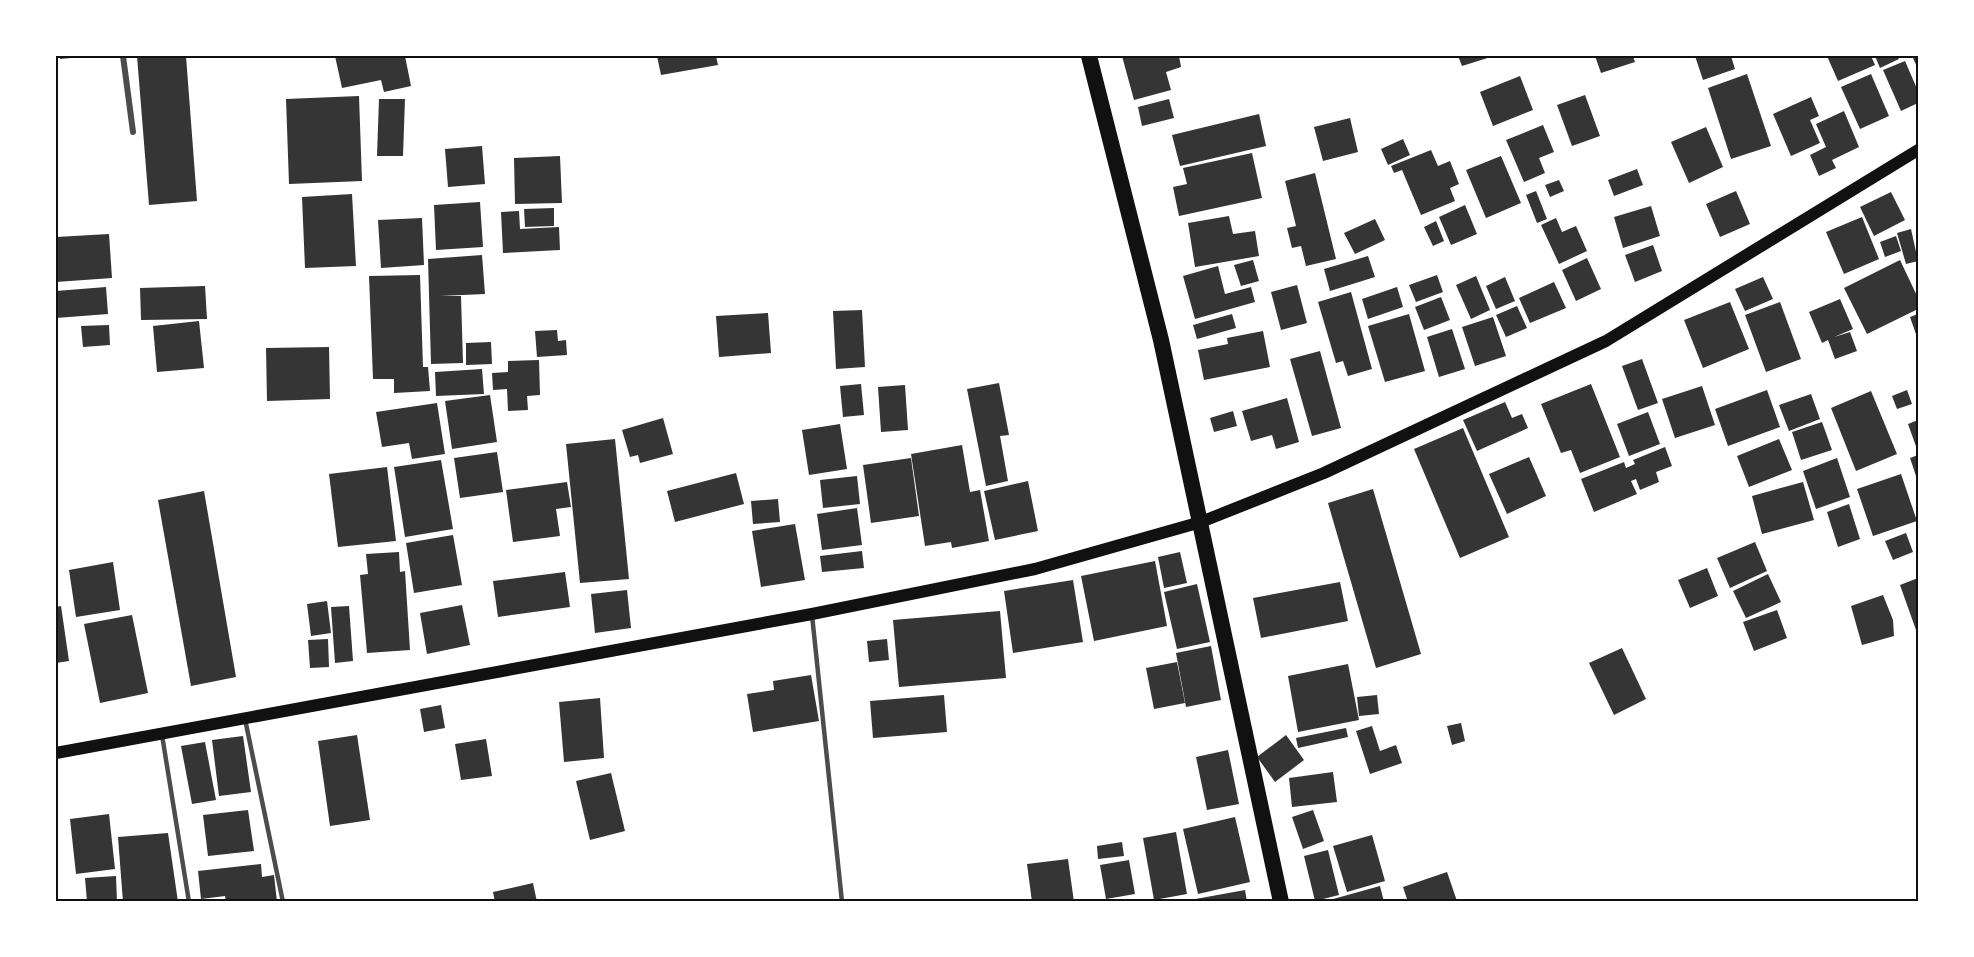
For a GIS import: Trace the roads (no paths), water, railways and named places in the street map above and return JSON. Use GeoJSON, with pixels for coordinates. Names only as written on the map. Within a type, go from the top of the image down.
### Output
{"type":"FeatureCollection","features":[{"type":"Feature","properties":{"kind":"highway"},"geometry":{"type":"LineString","coordinates":[[1089,56],[1161,340],[1281,902]]}},
{"type":"Feature","properties":{"kind":"main road"},"geometry":{"type":"LineString","coordinates":[[56,753],[812,614],[1035,569],[1201,522],[1335,468],[1606,340],[1918,150]]}},
{"type":"Feature","properties":{"kind":"street"},"geometry":{"type":"LineString","coordinates":[[123,56],[133,132]]}},
{"type":"Feature","properties":{"kind":"lane"},"geometry":{"type":"LineString","coordinates":[[812,614],[842,902]]}},
{"type":"Feature","properties":{"kind":"lane"},"geometry":{"type":"LineString","coordinates":[[245,719],[283,902]]}},
{"type":"Feature","properties":{"kind":"lane"},"geometry":{"type":"LineString","coordinates":[[162,733],[189,902]]}}]}
